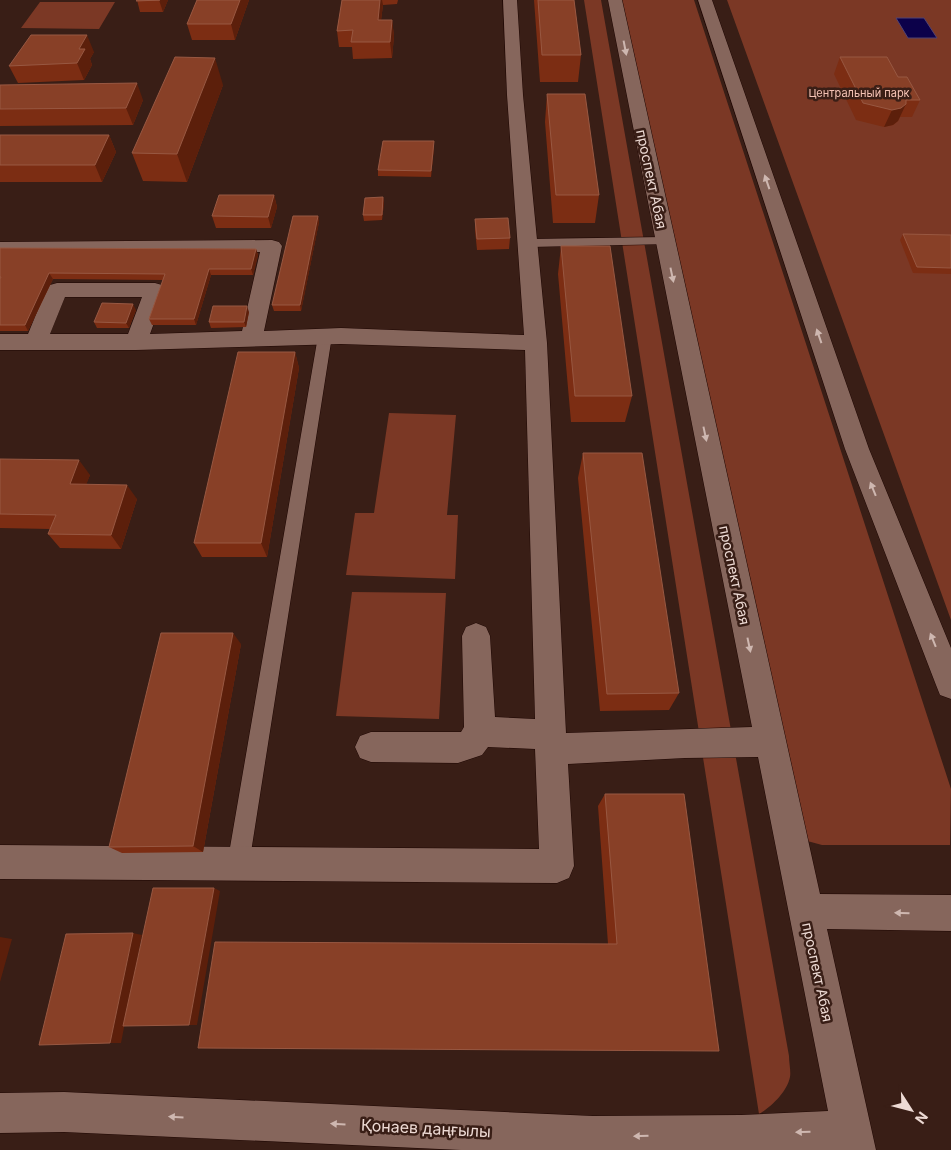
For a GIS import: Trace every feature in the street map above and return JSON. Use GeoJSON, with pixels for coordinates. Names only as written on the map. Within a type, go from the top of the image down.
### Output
{"type":"FeatureCollection","features":[{"type":"Feature","properties":{"kind":"street"},"geometry":{"type":"LineString","coordinates":[[0,862],[238,866],[558,866],[544,585],[536,343],[515,95],[510,0]]}},
{"type":"Feature","properties":{"kind":"street","name":"проспект Абая"},"geometry":{"type":"LineString","coordinates":[[615,0],[854,1140]]}},
{"type":"Feature","properties":{"kind":"street"},"geometry":{"type":"LineString","coordinates":[[705,0],[857,449],[951,685]]}},
{"type":"Feature","properties":{"kind":"street"},"geometry":{"type":"LineString","coordinates":[[0,248],[272,246],[251,339]]}},
{"type":"Feature","properties":{"kind":"street"},"geometry":{"type":"LineString","coordinates":[[36,341],[57,290],[156,290],[136,342]]}},
{"type":"Feature","properties":{"kind":"street"},"geometry":{"type":"LineString","coordinates":[[0,342],[136,342],[325,336],[536,343]]}},
{"type":"Feature","properties":{"kind":"street"},"geometry":{"type":"LineString","coordinates":[[371,747],[458,748],[471,744],[480,732],[476,636]]}},
{"type":"Feature","properties":{"kind":"street"},"geometry":{"type":"LineString","coordinates":[[480,732],[551,742],[770,742]]}},
{"type":"Feature","properties":{"kind":"street"},"geometry":{"type":"LineString","coordinates":[[805,910],[951,913]]}},
{"type":"Feature","properties":{"kind":"street","name":"Қонаев даңғылы"},"geometry":{"type":"LineString","coordinates":[[0,1113],[64,1112],[594,1136],[741,1135],[854,1140]]}},
{"type":"Feature","properties":{"kind":"lane"},"geometry":{"type":"LineString","coordinates":[[529,243],[665,242]]}},
{"type":"Feature","properties":{"kind":"lane"},"geometry":{"type":"LineString","coordinates":[[238,866],[325,336]]}},
{"type":"Feature","properties":{"kind":"green space"},"geometry":{"type":"Polygon","coordinates":[[[584,0],[601,0],[789,1056],[790,1077],[786,1088],[773,1103],[759,1114],[584,0]]]}},
{"type":"Feature","properties":{"kind":"green space"},"geometry":{"type":"Polygon","coordinates":[[[615,0],[694,0],[951,789],[950,845],[822,845],[800,839],[615,0]]]}},
{"type":"Feature","properties":{"kind":"green space","name":"Центральный парк"},"geometry":{"type":"Polygon","coordinates":[[[727,0],[951,0],[951,620],[727,0]]]}},
{"type":"Feature","properties":{"kind":"green space"},"geometry":{"type":"Polygon","coordinates":[[[40,2],[115,2],[99,29],[21,28],[40,2]]]}},
{"type":"Feature","properties":{"kind":"green space"},"geometry":{"type":"Polygon","coordinates":[[[389,413],[456,415],[447,515],[458,515],[455,579],[346,575],[355,513],[374,513],[389,413]]]}},
{"type":"Feature","properties":{"kind":"green space"},"geometry":{"type":"Polygon","coordinates":[[[352,592],[446,593],[439,719],[336,716],[352,592]]]}},
{"type":"Feature","properties":{"kind":"shaded area"},"geometry":{"type":"Polygon","coordinates":[[[896,18],[924,18],[937,38],[908,38],[896,18]]]}},
{"type":"Feature","properties":{"kind":"building"},"geometry":{"type":"Polygon","coordinates":[[[197,0],[240,0],[231,24],[187,24],[197,0]]]}},
{"type":"Feature","properties":{"kind":"building"},"geometry":{"type":"Polygon","coordinates":[[[342,0],[380,0],[378,20],[392,20],[390,42],[351,42],[353,30],[337,31],[342,0]]]}},
{"type":"Feature","properties":{"kind":"building"},"geometry":{"type":"Polygon","coordinates":[[[538,0],[574,0],[581,55],[542,55],[538,0]]]}},
{"type":"Feature","properties":{"kind":"building"},"geometry":{"type":"Polygon","coordinates":[[[31,35],[87,35],[79,49],[85,49],[77,63],[9,66],[31,35]]]}},
{"type":"Feature","properties":{"kind":"building"},"geometry":{"type":"Polygon","coordinates":[[[175,57],[215,58],[177,154],[132,153],[175,57]]]}},
{"type":"Feature","properties":{"kind":"building"},"geometry":{"type":"Polygon","coordinates":[[[840,57],[887,57],[898,77],[907,77],[920,100],[906,100],[906,104],[901,108],[892,110],[863,103],[840,57]]]}},
{"type":"Feature","properties":{"kind":"building"},"geometry":{"type":"Polygon","coordinates":[[[137,83],[126,108],[0,109],[0,85],[137,83]]]}},
{"type":"Feature","properties":{"kind":"building"},"geometry":{"type":"Polygon","coordinates":[[[547,94],[585,94],[599,195],[556,195],[547,94]]]}},
{"type":"Feature","properties":{"kind":"building"},"geometry":{"type":"Polygon","coordinates":[[[0,135],[109,135],[95,165],[0,165],[0,135]]]}},
{"type":"Feature","properties":{"kind":"building"},"geometry":{"type":"Polygon","coordinates":[[[383,141],[434,141],[431,171],[378,170],[383,141]]]}},
{"type":"Feature","properties":{"kind":"building"},"geometry":{"type":"Polygon","coordinates":[[[219,195],[274,195],[268,217],[212,216],[219,195]]]}},
{"type":"Feature","properties":{"kind":"building"},"geometry":{"type":"Polygon","coordinates":[[[383,197],[382,215],[363,215],[365,198],[383,197]]]}},
{"type":"Feature","properties":{"kind":"building"},"geometry":{"type":"Polygon","coordinates":[[[293,216],[318,216],[300,305],[272,305],[293,216]]]}},
{"type":"Feature","properties":{"kind":"building"},"geometry":{"type":"Polygon","coordinates":[[[508,218],[510,238],[477,239],[475,219],[508,218]]]}},
{"type":"Feature","properties":{"kind":"building"},"geometry":{"type":"Polygon","coordinates":[[[903,234],[951,235],[951,268],[917,267],[903,234]]]}},
{"type":"Feature","properties":{"kind":"building"},"geometry":{"type":"Polygon","coordinates":[[[561,246],[610,246],[632,396],[575,396],[561,246]]]}},
{"type":"Feature","properties":{"kind":"building"},"geometry":{"type":"Polygon","coordinates":[[[0,248],[256,249],[251,269],[209,269],[194,319],[149,319],[165,274],[49,273],[25,325],[0,325],[0,248]]]}},
{"type":"Feature","properties":{"kind":"building"},"geometry":{"type":"Polygon","coordinates":[[[102,303],[133,304],[126,323],[94,322],[102,303]]]}},
{"type":"Feature","properties":{"kind":"building"},"geometry":{"type":"Polygon","coordinates":[[[213,306],[247,306],[244,322],[209,322],[213,306]]]}},
{"type":"Feature","properties":{"kind":"building"},"geometry":{"type":"Polygon","coordinates":[[[238,352],[295,352],[261,543],[194,543],[238,352]]]}},
{"type":"Feature","properties":{"kind":"building"},"geometry":{"type":"Polygon","coordinates":[[[583,453],[642,453],[679,693],[607,694],[583,453]]]}},
{"type":"Feature","properties":{"kind":"building"},"geometry":{"type":"Polygon","coordinates":[[[0,459],[79,460],[70,484],[127,485],[111,535],[48,534],[56,515],[0,514],[0,459]]]}},
{"type":"Feature","properties":{"kind":"building"},"geometry":{"type":"Polygon","coordinates":[[[161,633],[233,633],[193,846],[109,847],[161,633]]]}},
{"type":"Feature","properties":{"kind":"building"},"geometry":{"type":"Polygon","coordinates":[[[605,794],[684,794],[719,1051],[198,1048],[215,942],[617,944],[605,794]]]}},
{"type":"Feature","properties":{"kind":"building"},"geometry":{"type":"Polygon","coordinates":[[[153,888],[214,888],[189,1025],[123,1026],[153,888]]]}},
{"type":"Feature","properties":{"kind":"building"},"geometry":{"type":"Polygon","coordinates":[[[133,933],[110,1043],[39,1045],[66,934],[133,933]]]}}]}
